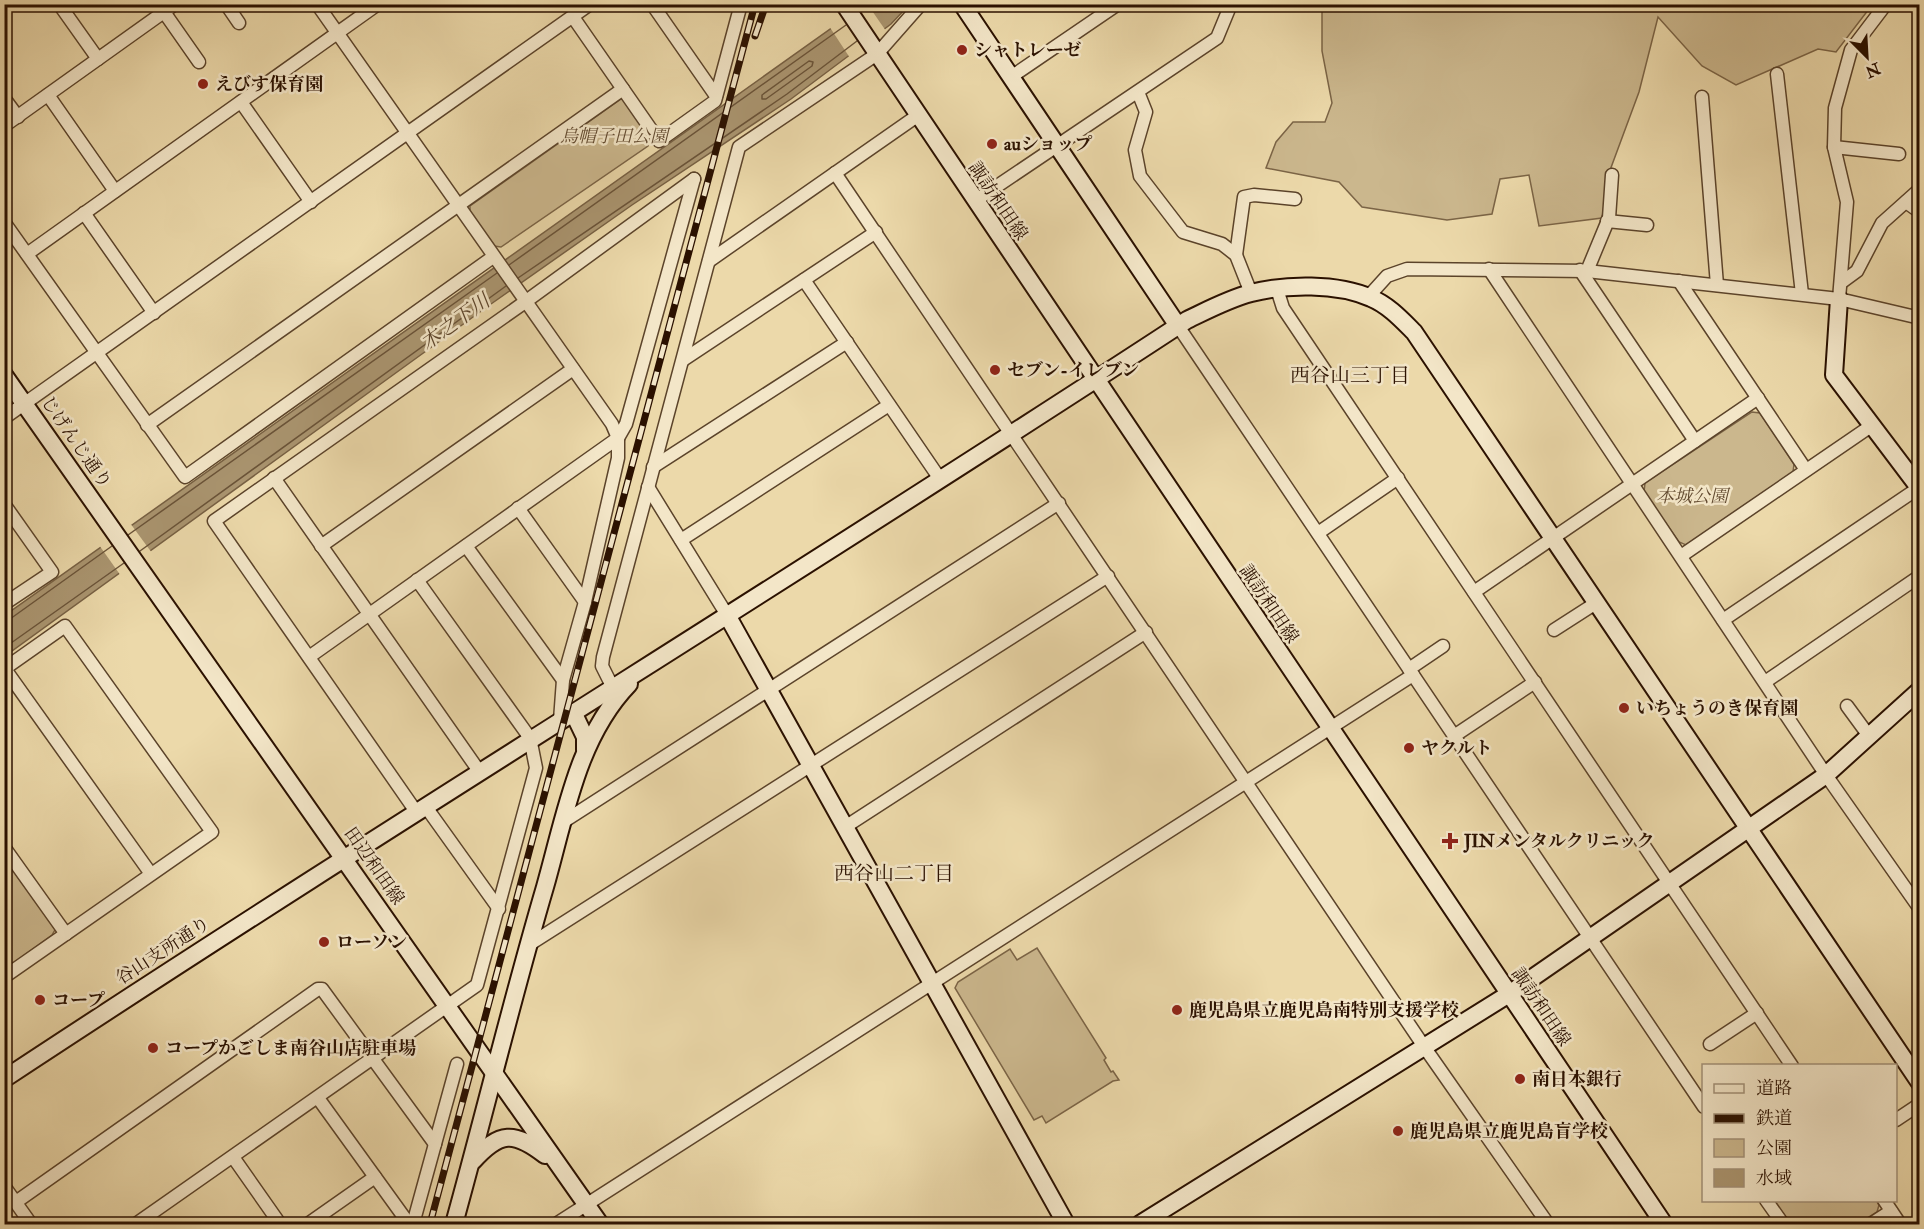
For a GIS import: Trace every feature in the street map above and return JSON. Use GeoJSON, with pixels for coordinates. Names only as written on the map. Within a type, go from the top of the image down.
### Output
{"type":"FeatureCollection","features":[{"type":"Feature","properties":{"kind":"street"},"geometry":{"type":"LineString","coordinates":[[59,4],[98,59]]}},
{"type":"Feature","properties":{"kind":"street"},"geometry":{"type":"LineString","coordinates":[[4,126],[175,4]]}},
{"type":"Feature","properties":{"kind":"street"},"geometry":{"type":"LineString","coordinates":[[226,4],[239,23]]}},
{"type":"Feature","properties":{"kind":"street"},"geometry":{"type":"LineString","coordinates":[[317,4],[573,369],[618,438],[618,458],[585,602],[564,680],[566,716],[585,737],[585,750]]}},
{"type":"Feature","properties":{"kind":"street"},"geometry":{"type":"LineString","coordinates":[[4,418],[590,4]]}},
{"type":"Feature","properties":{"kind":"street"},"geometry":{"type":"LineString","coordinates":[[652,4],[716,96]]}},
{"type":"Feature","properties":{"kind":"street"},"geometry":{"type":"LineString","coordinates":[[573,17],[659,141],[715,101],[741,4]]}},
{"type":"Feature","properties":{"kind":"street"},"geometry":{"type":"LineString","coordinates":[[613,687],[602,666],[603,657],[739,147],[874,50],[921,4]]}},
{"type":"Feature","properties":{"kind":"street"},"geometry":{"type":"LineString","coordinates":[[1011,77],[1118,4]]}},
{"type":"Feature","properties":{"kind":"street"},"geometry":{"type":"LineString","coordinates":[[975,201],[1217,38],[1231,4]]}},
{"type":"Feature","properties":{"kind":"street"},"geometry":{"type":"LineString","coordinates":[[1723,620],[1919,487],[1834,375],[1847,192],[1834,147],[1835,108],[1851,50],[1886,4]]}},
{"type":"Feature","properties":{"kind":"street"},"geometry":{"type":"LineString","coordinates":[[27,254],[374,6]]}},
{"type":"Feature","properties":{"kind":"street"},"geometry":{"type":"LineString","coordinates":[[966,6],[1057,146],[1702,1104]]}},
{"type":"Feature","properties":{"kind":"street","name":"諏訪和田線"},"geometry":{"type":"LineString","coordinates":[[846,7],[917,116],[1664,1224]]}},
{"type":"Feature","properties":{"kind":"street"},"geometry":{"type":"LineString","coordinates":[[164,12],[199,62]]}},
{"type":"Feature","properties":{"kind":"street"},"geometry":{"type":"LineString","coordinates":[[1777,74],[1802,294]]}},
{"type":"Feature","properties":{"kind":"street"},"geometry":{"type":"LineString","coordinates":[[147,425],[623,88]]}},
{"type":"Feature","properties":{"kind":"street"},"geometry":{"type":"LineString","coordinates":[[1138,92],[1146,112],[1135,150],[1140,176],[1183,232],[1222,244],[1236,255]]}},
{"type":"Feature","properties":{"kind":"street"},"geometry":{"type":"LineString","coordinates":[[48,95],[115,191]]}},
{"type":"Feature","properties":{"kind":"street"},"geometry":{"type":"LineString","coordinates":[[4,98],[18,117]]}},
{"type":"Feature","properties":{"kind":"street"},"geometry":{"type":"LineString","coordinates":[[1702,98],[1718,285]]}},
{"type":"Feature","properties":{"kind":"street"},"geometry":{"type":"LineString","coordinates":[[241,102],[311,202]]}},
{"type":"Feature","properties":{"kind":"street"},"geometry":{"type":"LineString","coordinates":[[709,261],[917,116]]}},
{"type":"Feature","properties":{"kind":"street"},"geometry":{"type":"LineString","coordinates":[[1834,147],[1899,154]]}},
{"type":"Feature","properties":{"kind":"street"},"geometry":{"type":"LineString","coordinates":[[835,173],[1425,1048],[1548,1224]]}},
{"type":"Feature","properties":{"kind":"street"},"geometry":{"type":"LineString","coordinates":[[1584,271],[1607,221],[1612,175]]}},
{"type":"Feature","properties":{"kind":"street"},"geometry":{"type":"LineString","coordinates":[[309,657],[618,438],[626,424],[694,179],[214,521],[309,657],[422,810],[499,909]]}},
{"type":"Feature","properties":{"kind":"street"},"geometry":{"type":"LineString","coordinates":[[1842,282],[1857,271],[1882,223],[1920,189]]}},
{"type":"Feature","properties":{"kind":"street"},"geometry":{"type":"LineString","coordinates":[[1251,293],[1236,255],[1244,197],[1254,195],[1295,199]]}},
{"type":"Feature","properties":{"kind":"street"},"geometry":{"type":"LineString","coordinates":[[1906,202],[1920,212]]}},
{"type":"Feature","properties":{"kind":"street"},"geometry":{"type":"LineString","coordinates":[[84,213],[154,313]]}},
{"type":"Feature","properties":{"kind":"street"},"geometry":{"type":"LineString","coordinates":[[1607,221],[1647,225]]}},
{"type":"Feature","properties":{"kind":"street"},"geometry":{"type":"LineString","coordinates":[[4,222],[185,477],[495,260]]}},
{"type":"Feature","properties":{"kind":"street"},"geometry":{"type":"LineString","coordinates":[[682,360],[876,232]]}},
{"type":"Feature","properties":{"kind":"street"},"geometry":{"type":"LineString","coordinates":[[1488,269],[1826,775],[1919,906]]}},
{"type":"Feature","properties":{"kind":"street"},"geometry":{"type":"LineString","coordinates":[[1368,297],[1387,276],[1395,272],[1488,269],[1584,271],[1802,294],[1920,318]]}},
{"type":"Feature","properties":{"kind":"street"},"geometry":{"type":"LineString","coordinates":[[1584,271],[1695,441]]}},
{"type":"Feature","properties":{"kind":"street"},"geometry":{"type":"LineString","coordinates":[[804,280],[939,479]]}},
{"type":"Feature","properties":{"kind":"street"},"geometry":{"type":"LineString","coordinates":[[1679,281],[1806,470]]}},
{"type":"Feature","properties":{"kind":"street","name":"谷山支所通り"},"geometry":{"type":"LineString","coordinates":[[4,1079],[530,738],[727,615],[1178,326],[1225,302],[1251,293],[1319,287],[1368,297],[1395,313],[1414,332],[1920,1083]]}},
{"type":"Feature","properties":{"kind":"street"},"geometry":{"type":"LineString","coordinates":[[1277,289],[1283,308],[1791,1064]]}},
{"type":"Feature","properties":{"kind":"street"},"geometry":{"type":"LineString","coordinates":[[653,468],[847,342]]}},
{"type":"Feature","properties":{"kind":"street"},"geometry":{"type":"LineString","coordinates":[[321,546],[573,369]]}},
{"type":"Feature","properties":{"kind":"street","name":"じげんじ通り"},"geometry":{"type":"LineString","coordinates":[[4,375],[114,532]]}},
{"type":"Feature","properties":{"kind":"street"},"geometry":{"type":"LineString","coordinates":[[1474,592],[1758,398]]}},
{"type":"Feature","properties":{"kind":"street"},"geometry":{"type":"LineString","coordinates":[[681,540],[889,405]]}},
{"type":"Feature","properties":{"kind":"street"},"geometry":{"type":"LineString","coordinates":[[1681,556],[1871,426]]}},
{"type":"Feature","properties":{"kind":"street"},"geometry":{"type":"LineString","coordinates":[[274,478],[479,771]]}},
{"type":"Feature","properties":{"kind":"street"},"geometry":{"type":"LineString","coordinates":[[1318,533],[1398,478]]}},
{"type":"Feature","properties":{"kind":"street"},"geometry":{"type":"LineString","coordinates":[[648,487],[727,615],[1066,1224]]}},
{"type":"Feature","properties":{"kind":"street"},"geometry":{"type":"LineString","coordinates":[[563,822],[1059,503]]}},
{"type":"Feature","properties":{"kind":"street"},"geometry":{"type":"LineString","coordinates":[[4,504],[52,572],[4,604]]}},
{"type":"Feature","properties":{"kind":"street"},"geometry":{"type":"LineString","coordinates":[[518,508],[585,602]]}},
{"type":"Feature","properties":{"kind":"street","name":"田辺和田線"},"geometry":{"type":"LineString","coordinates":[[114,532],[346,859],[600,1224]]}},
{"type":"Feature","properties":{"kind":"street"},"geometry":{"type":"LineString","coordinates":[[466,546],[564,680]]}},
{"type":"Feature","properties":{"kind":"street"},"geometry":{"type":"LineString","coordinates":[[527,946],[1108,576]]}},
{"type":"Feature","properties":{"kind":"street"},"geometry":{"type":"LineString","coordinates":[[1765,682],[1920,576]]}},
{"type":"Feature","properties":{"kind":"street"},"geometry":{"type":"LineString","coordinates":[[136,1224],[477,985],[536,768],[530,738],[417,580]]}},
{"type":"Feature","properties":{"kind":"street"},"geometry":{"type":"LineString","coordinates":[[1554,630],[1596,603]]}},
{"type":"Feature","properties":{"kind":"street"},"geometry":{"type":"LineString","coordinates":[[4,977],[212,832],[65,626],[5,669],[151,874]]}},
{"type":"Feature","properties":{"kind":"street"},"geometry":{"type":"LineString","coordinates":[[845,827],[1146,632]]}},
{"type":"Feature","properties":{"kind":"street"},"geometry":{"type":"LineString","coordinates":[[556,1224],[1330,729],[1411,672],[1443,646]]}},
{"type":"Feature","properties":{"kind":"street"},"geometry":{"type":"LineString","coordinates":[[454,1224],[495,1075],[527,946],[585,750],[605,712],[648,665]]}},
{"type":"Feature","properties":{"kind":"street"},"geometry":{"type":"LineString","coordinates":[[1454,736],[1534,682]]}},
{"type":"Feature","properties":{"kind":"street"},"geometry":{"type":"LineString","coordinates":[[1140,1224],[1425,1048],[1590,939],[1826,775],[1920,690]]}},
{"type":"Feature","properties":{"kind":"street"},"geometry":{"type":"LineString","coordinates":[[1847,706],[1869,736]]}},
{"type":"Feature","properties":{"kind":"street"},"geometry":{"type":"LineString","coordinates":[[4,847],[66,934]]}},
{"type":"Feature","properties":{"kind":"street"},"geometry":{"type":"LineString","coordinates":[[16,1202],[318,989],[322,989],[435,1144]]}},
{"type":"Feature","properties":{"kind":"street"},"geometry":{"type":"LineString","coordinates":[[1710,1044],[1757,1013]]}},
{"type":"Feature","properties":{"kind":"street"},"geometry":{"type":"LineString","coordinates":[[411,1224],[457,1064]]}},
{"type":"Feature","properties":{"kind":"street"},"geometry":{"type":"LineString","coordinates":[[318,1098],[411,1224]]}},
{"type":"Feature","properties":{"kind":"street"},"geometry":{"type":"LineString","coordinates":[[1897,1119],[1920,1104]]}},
{"type":"Feature","properties":{"kind":"street"},"geometry":{"type":"LineString","coordinates":[[471,1163],[494,1141],[512,1137],[524,1139],[557,1165]]}},
{"type":"Feature","properties":{"kind":"street"},"geometry":{"type":"LineString","coordinates":[[233,1157],[280,1224]]}},
{"type":"Feature","properties":{"kind":"street"},"geometry":{"type":"LineString","coordinates":[[308,1224],[375,1178]]}},
{"type":"Feature","properties":{"kind":"street"},"geometry":{"type":"LineString","coordinates":[[4,1186],[31,1224]]}},
{"type":"Feature","properties":{"kind":"street"},"geometry":{"type":"LineString","coordinates":[[1767,1202],[1783,1224]]}},
{"type":"Feature","properties":{"kind":"street"},"geometry":{"type":"LineString","coordinates":[[1871,1224],[1888,1206],[1900,1224]]}},
{"type":"Feature","properties":{"kind":"green space"},"geometry":{"type":"Polygon","coordinates":[[[1322,5],[1872,5],[1836,52],[1818,49],[1736,85],[1702,66],[1658,17],[1639,92],[1609,173],[1602,218],[1539,226],[1529,175],[1500,179],[1492,214],[1447,220],[1362,207],[1339,182],[1266,168],[1276,142],[1293,122],[1325,122],[1332,103],[1322,51],[1322,5]]]}},
{"type":"Feature","properties":{"kind":"green space","name":"烏帽子田公園"},"geometry":{"type":"Polygon","coordinates":[[[621,99],[626,100],[651,136],[648,146],[501,247],[494,246],[470,212],[470,206],[621,99]]]}},
{"type":"Feature","properties":{"kind":"green space","name":"本城公園"},"geometry":{"type":"Polygon","coordinates":[[[1752,412],[1760,413],[1794,464],[1793,472],[1686,545],[1679,542],[1644,492],[1645,483],[1752,412]]]}},
{"type":"Feature","properties":{"kind":"green space"},"geometry":{"type":"Polygon","coordinates":[[[4,856],[56,928],[52,935],[5,969],[4,856]]]}},
{"type":"Feature","properties":{"kind":"green space"},"geometry":{"type":"Polygon","coordinates":[[[1037,948],[1106,1058],[1104,1060],[1111,1072],[1113,1071],[1119,1080],[1113,1081],[1046,1123],[1042,1116],[1034,1120],[955,988],[958,982],[1010,949],[1017,960],[1037,948]]]}},
{"type":"Feature","properties":{"kind":"green space"},"geometry":{"type":"Polygon","coordinates":[[[1775,1202],[1877,1202],[1879,1205],[1877,1212],[1858,1224],[1791,1224],[1775,1202]]]}},
{"type":"Feature","properties":{"kind":"water","name":"木之下川"},"geometry":{"type":"Polygon","coordinates":[[[864,5],[909,5],[891,24],[791,99],[632,205],[491,304],[5,656],[4,616],[864,5]]]}},
{"type":"Feature","properties":{"kind":"pier"},"geometry":{"type":"Polygon","coordinates":[[[859,4],[868,5],[886,31],[850,58],[829,26],[859,4]]]}},
{"type":"Feature","properties":{"kind":"pier"},"geometry":{"type":"Polygon","coordinates":[[[130,523],[152,553],[121,576],[99,545],[130,523]]]}},
{"type":"Feature","properties":{"kind":"railway"},"geometry":{"type":"LineString","coordinates":[[430,1224],[755,4]]}},
{"type":"Feature","properties":{"kind":"railway"},"geometry":{"type":"LineString","coordinates":[[755,36],[766,4]]}},
{"type":"Feature","properties":{"kind":"place","name":"シャトレーゼ"},"geometry":{"type":"Point","coordinates":[962,50]}},
{"type":"Feature","properties":{"kind":"place","name":"えびす保育園"},"geometry":{"type":"Point","coordinates":[203,84]}},
{"type":"Feature","properties":{"kind":"place","name":"auショップ"},"geometry":{"type":"Point","coordinates":[992,144]}},
{"type":"Feature","properties":{"kind":"place","name":"セブン-イレブン"},"geometry":{"type":"Point","coordinates":[995,370]}},
{"type":"Feature","properties":{"kind":"place","name":"いちょうのき保育園"},"geometry":{"type":"Point","coordinates":[1624,708]}},
{"type":"Feature","properties":{"kind":"place","name":"ヤクルト"},"geometry":{"type":"Point","coordinates":[1409,748]}},
{"type":"Feature","properties":{"kind":"place","name":"JINメンタルクリニック"},"geometry":{"type":"Point","coordinates":[1450,841]}},
{"type":"Feature","properties":{"kind":"place","name":"ローソン"},"geometry":{"type":"Point","coordinates":[324,942]}},
{"type":"Feature","properties":{"kind":"place","name":"コープ"},"geometry":{"type":"Point","coordinates":[40,1000]}},
{"type":"Feature","properties":{"kind":"place","name":"鹿児島県立鹿児島南特別支援学校"},"geometry":{"type":"Point","coordinates":[1177,1010]}},
{"type":"Feature","properties":{"kind":"place","name":"コープかごしま南谷山店駐車場"},"geometry":{"type":"Point","coordinates":[153,1048]}},
{"type":"Feature","properties":{"kind":"place","name":"南日本銀行"},"geometry":{"type":"Point","coordinates":[1520,1079]}},
{"type":"Feature","properties":{"kind":"place","name":"鹿児島県立鹿児島盲学校"},"geometry":{"type":"Point","coordinates":[1398,1131]}},
{"type":"Feature","properties":{"kind":"district","name":"西谷山三丁目"},"geometry":{"type":"Point","coordinates":[1350,375]}},
{"type":"Feature","properties":{"kind":"district","name":"西谷山二丁目"},"geometry":{"type":"Point","coordinates":[894,873]}}]}
